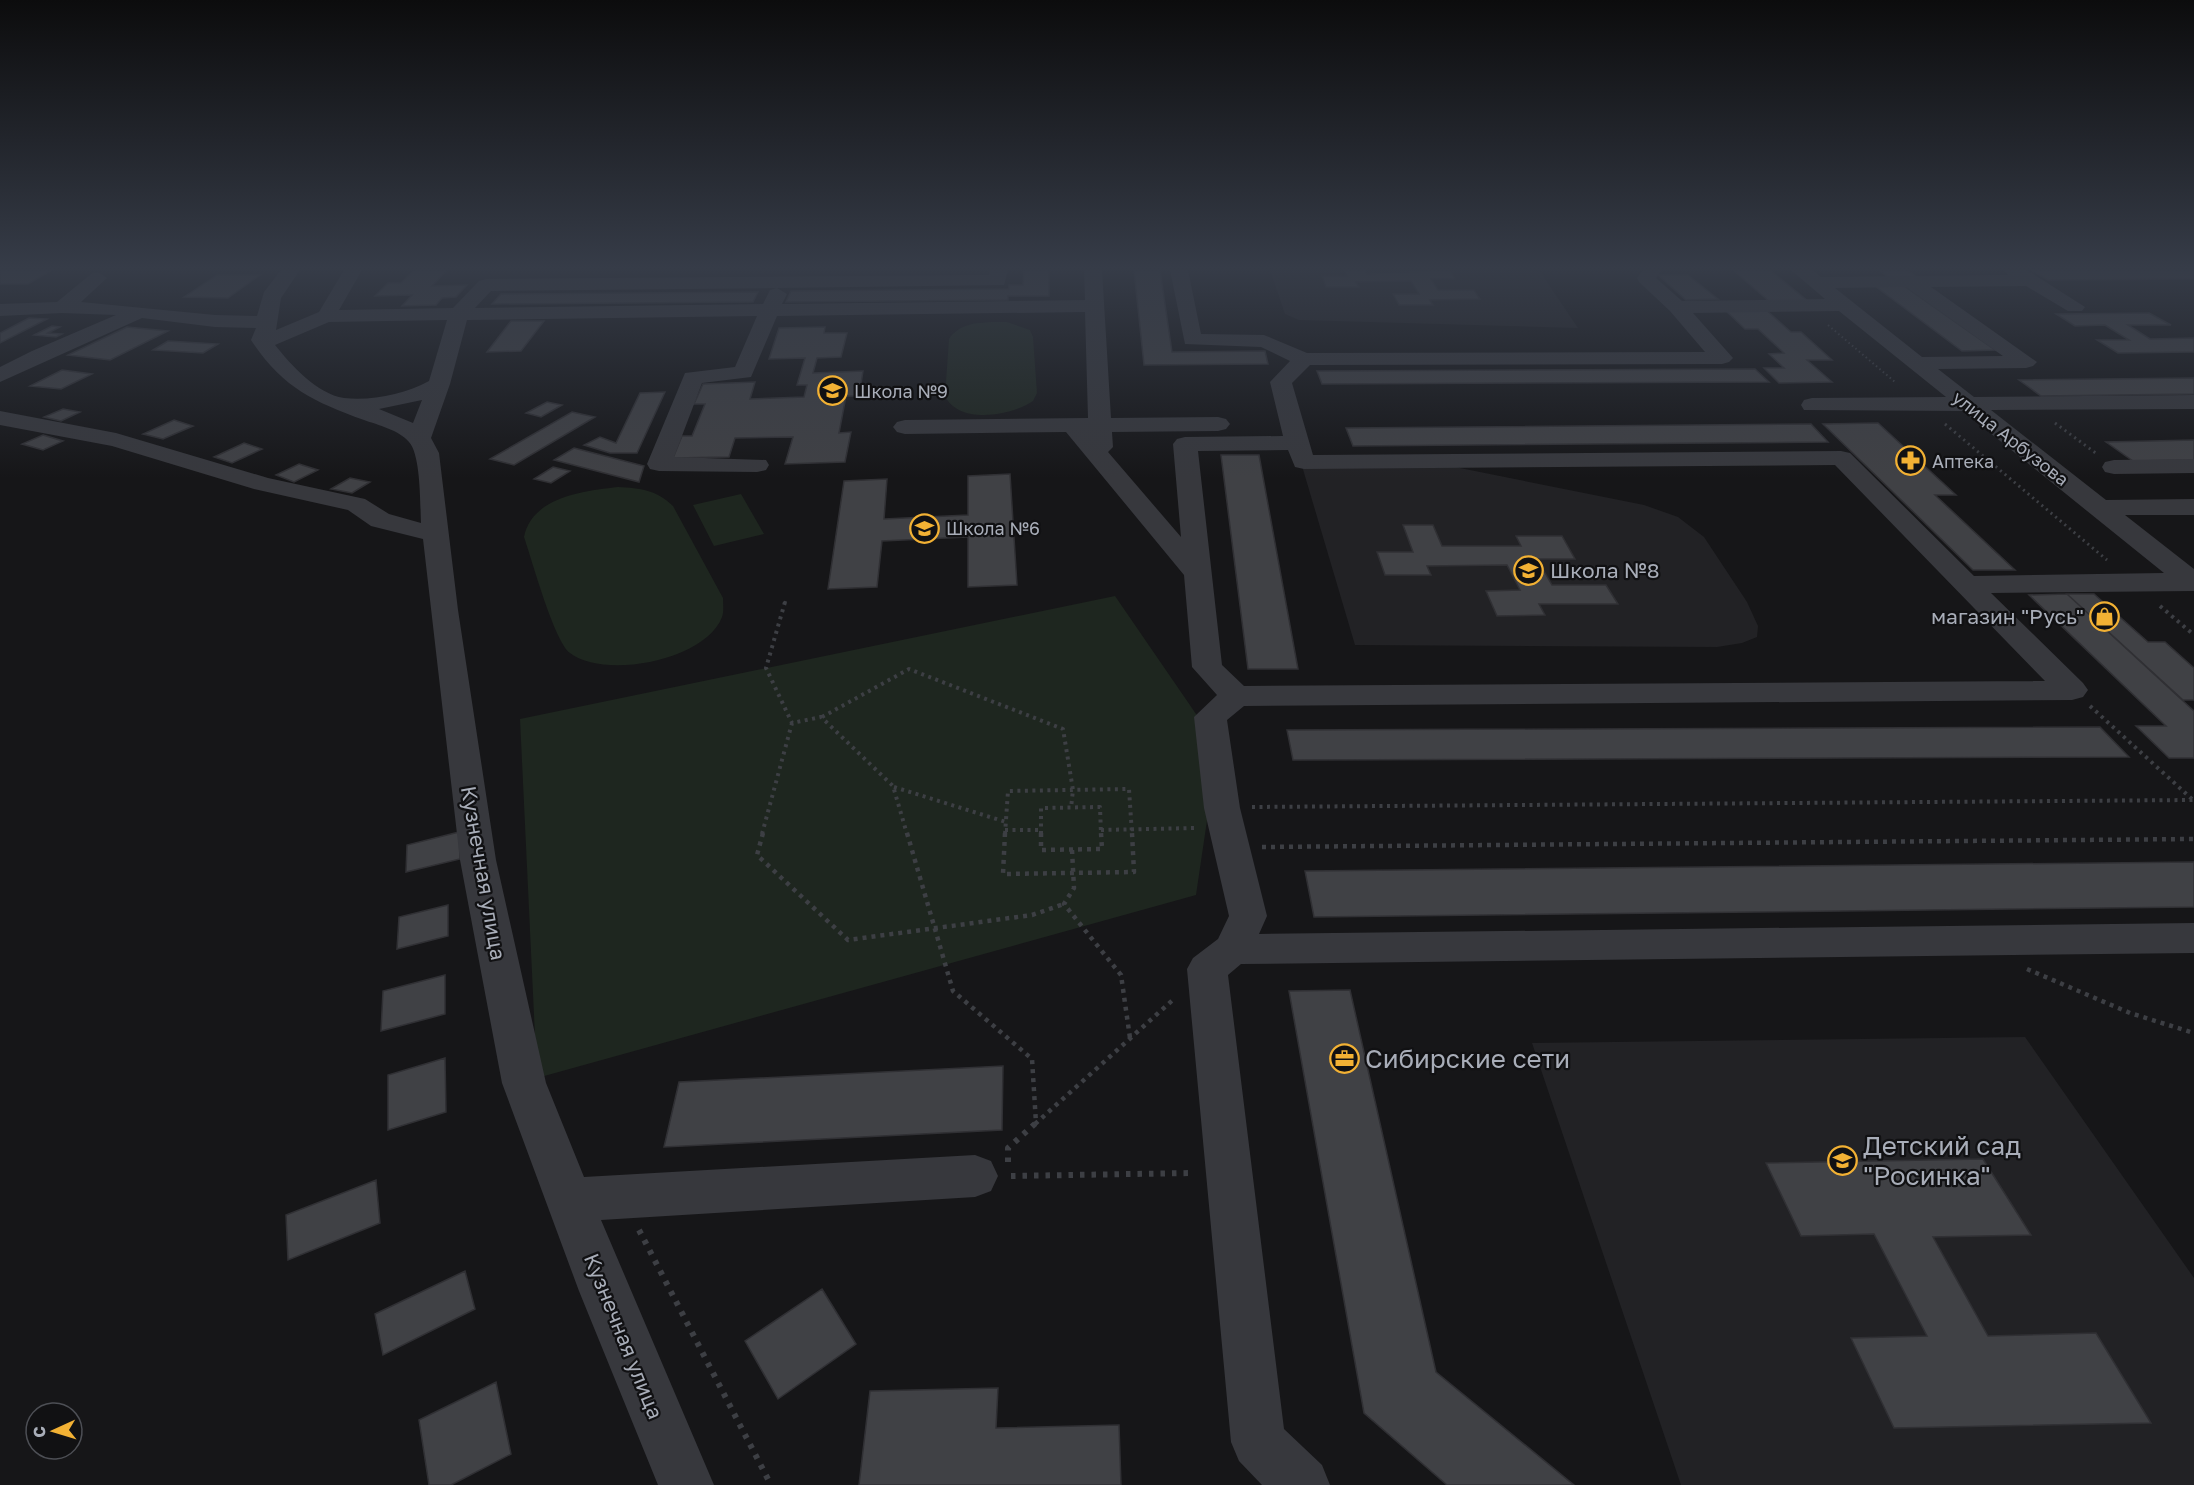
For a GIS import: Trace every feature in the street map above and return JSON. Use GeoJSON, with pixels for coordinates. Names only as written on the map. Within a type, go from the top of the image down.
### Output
{"type":"FeatureCollection","features":[{"type":"Feature","properties":{"kind":"street"},"geometry":{"type":"LineString","coordinates":[[0,376],[39,355],[76,339]]}},
{"type":"Feature","properties":{"kind":"street"},"geometry":{"type":"LineString","coordinates":[[265,339],[277,362],[310,390],[334,402],[385,410],[439,384]]}},
{"type":"Feature","properties":{"kind":"street"},"geometry":{"type":"LineString","coordinates":[[385,410],[401,426],[418,438],[439,384],[451,339]]}},
{"type":"Feature","properties":{"kind":"street"},"geometry":{"type":"LineString","coordinates":[[757,339],[743,372],[693,378],[659,464],[757,465]]}},
{"type":"Feature","properties":{"kind":"street"},"geometry":{"type":"LineString","coordinates":[[1096,339],[1102,461]]}},
{"type":"Feature","properties":{"kind":"street"},"geometry":{"type":"LineString","coordinates":[[1192,339],[1264,340],[1304,359],[1722,358],[1706,339]]}},
{"type":"Feature","properties":{"kind":"street","name":"улица Арбузова"},"geometry":{"type":"LineString","coordinates":[[1887,339],[2193,583]]}},
{"type":"Feature","properties":{"kind":"street"},"geometry":{"type":"LineString","coordinates":[[1916,363],[2026,362],[1998,339]]}},
{"type":"Feature","properties":{"kind":"street"},"geometry":{"type":"LineString","coordinates":[[1304,359],[1281,382],[1280,418],[1297,443],[1304,462],[1840,458],[2072,690]]}},
{"type":"Feature","properties":{"kind":"street"},"geometry":{"type":"LineString","coordinates":[[1812,405],[2194,402]]}},
{"type":"Feature","properties":{"kind":"street"},"geometry":{"type":"LineString","coordinates":[[0,418],[116,440],[263,484],[357,504],[380,520],[434,534]]}},
{"type":"Feature","properties":{"kind":"street"},"geometry":{"type":"LineString","coordinates":[[905,427],[1100,425],[1280,418]]}},
{"type":"Feature","properties":{"kind":"street"},"geometry":{"type":"LineString","coordinates":[[1237,443],[1280,418]]}},
{"type":"Feature","properties":{"kind":"street"},"geometry":{"type":"LineString","coordinates":[[1072,425],[1198,574]]}},
{"type":"Feature","properties":{"kind":"street","name":"Кузнечная улица"},"geometry":{"type":"LineString","coordinates":[[418,438],[427,453],[434,534],[478,860],[524,1083],[569,1200],[686,1485]]}},
{"type":"Feature","properties":{"kind":"street"},"geometry":{"type":"LineString","coordinates":[[1236,696],[1207,667],[1185,444],[1297,443]]}},
{"type":"Feature","properties":{"kind":"street"},"geometry":{"type":"LineString","coordinates":[[2114,467],[2194,466]]}},
{"type":"Feature","properties":{"kind":"street"},"geometry":{"type":"LineString","coordinates":[[2099,508],[2194,507]]}},
{"type":"Feature","properties":{"kind":"street"},"geometry":{"type":"LineString","coordinates":[[1967,585],[2193,583]]}},
{"type":"Feature","properties":{"kind":"street"},"geometry":{"type":"LineString","coordinates":[[1302,1485],[1257,1442],[1229,1172],[1220,959],[1248,916],[1226,828],[1210,717],[1236,696],[2072,690]]}},
{"type":"Feature","properties":{"kind":"street"},"geometry":{"type":"LineString","coordinates":[[1220,959],[2194,938]]}},
{"type":"Feature","properties":{"kind":"street"},"geometry":{"type":"LineString","coordinates":[[569,1200],[975,1176]]}},
{"type":"Feature","properties":{"kind":"path"},"geometry":{"type":"LineString","coordinates":[[1844,339],[2194,635]]}},
{"type":"Feature","properties":{"kind":"path"},"geometry":{"type":"LineString","coordinates":[[2028,403],[2114,467]]}},
{"type":"Feature","properties":{"kind":"path"},"geometry":{"type":"LineString","coordinates":[[786,599],[766,668],[792,723],[757,855],[848,940],[1032,915],[1064,904],[1074,888],[1072,850]]}},
{"type":"Feature","properties":{"kind":"path"},"geometry":{"type":"LineString","coordinates":[[792,723],[821,717],[909,669],[1063,729],[1072,790],[1071,808]]}},
{"type":"Feature","properties":{"kind":"path"},"geometry":{"type":"LineString","coordinates":[[2072,690],[2193,800]]}},
{"type":"Feature","properties":{"kind":"path"},"geometry":{"type":"LineString","coordinates":[[821,717],[894,786],[1006,822]]}},
{"type":"Feature","properties":{"kind":"path"},"geometry":{"type":"LineString","coordinates":[[894,786],[953,991],[1032,1059],[1036,1123]]}},
{"type":"Feature","properties":{"kind":"path"},"geometry":{"type":"LineString","coordinates":[[1129,789],[1134,872],[1003,874],[1006,822],[1008,791],[1129,789]]}},
{"type":"Feature","properties":{"kind":"path"},"geometry":{"type":"LineString","coordinates":[[1101,830],[2193,800]]}},
{"type":"Feature","properties":{"kind":"path"},"geometry":{"type":"LineString","coordinates":[[1100,807],[1102,849],[1041,850],[1041,808],[1071,808],[1100,807]]}},
{"type":"Feature","properties":{"kind":"path"},"geometry":{"type":"LineString","coordinates":[[1226,828],[2194,840]]}},
{"type":"Feature","properties":{"kind":"path"},"geometry":{"type":"LineString","coordinates":[[1005,830],[1041,830]]}},
{"type":"Feature","properties":{"kind":"path"},"geometry":{"type":"LineString","coordinates":[[1064,904],[1121,975],[1130,1039]]}},
{"type":"Feature","properties":{"kind":"path"},"geometry":{"type":"LineString","coordinates":[[1220,959],[1008,1148],[1008,1176],[1229,1172]]}},
{"type":"Feature","properties":{"kind":"path"},"geometry":{"type":"LineString","coordinates":[[2021,966],[2097,1002],[2150,1023],[2194,1033]]}},
{"type":"Feature","properties":{"kind":"path"},"geometry":{"type":"LineString","coordinates":[[621,1197],[771,1485]]}},
{"type":"Feature","properties":{"kind":"shaded area"},"geometry":{"type":"Polygon","coordinates":[[[949,339],[1033,339],[1037,393],[1033,401],[1012,411],[986,415],[962,411],[952,405],[945,396],[949,339]]]}},
{"type":"Feature","properties":{"kind":"shaded area","name":"Школа №8"},"geometry":{"type":"Polygon","coordinates":[[[1445,465],[1644,505],[1678,517],[1704,537],[1747,602],[1758,626],[1757,637],[1742,643],[1717,647],[1355,645],[1302,466],[1445,465]]]}},
{"type":"Feature","properties":{"kind":"shaded area"},"geometry":{"type":"Polygon","coordinates":[[[618,487],[648,491],[661,496],[673,506],[723,598],[723,610],[722,617],[712,632],[696,645],[653,661],[629,665],[606,665],[586,661],[570,653],[564,646],[551,617],[524,537],[537,513],[561,498],[618,487]]]}},
{"type":"Feature","properties":{"kind":"shaded area"},"geometry":{"type":"Polygon","coordinates":[[[741,494],[764,534],[714,546],[693,505],[741,494]]]}},
{"type":"Feature","properties":{"kind":"shaded area"},"geometry":{"type":"Polygon","coordinates":[[[1115,596],[1218,746],[1196,895],[537,1078],[520,719],[1115,596]]]}},
{"type":"Feature","properties":{"kind":"shaded area","name":"Детский сад \"Росинка\""},"geometry":{"type":"Polygon","coordinates":[[[2025,1037],[2194,1278],[2194,1485],[1681,1485],[1532,1043],[2025,1037]]]}},
{"type":"Feature","properties":{"kind":"building"},"geometry":{"type":"Polygon","coordinates":[[[101,339],[151,339],[110,360],[68,355],[101,339]]]}},
{"type":"Feature","properties":{"kind":"building"},"geometry":{"type":"Polygon","coordinates":[[[497,339],[530,339],[521,351],[487,352],[497,339]]]}},
{"type":"Feature","properties":{"kind":"building","name":"Школа №9"},"geometry":{"type":"Polygon","coordinates":[[[775,339],[845,339],[841,357],[817,358],[813,373],[863,371],[859,396],[846,396],[839,433],[851,432],[845,462],[785,464],[793,437],[735,438],[729,457],[673,458],[682,436],[692,436],[705,404],[694,404],[703,384],[755,382],[750,399],[804,397],[807,385],[797,385],[805,358],[769,359],[775,339]]]}},
{"type":"Feature","properties":{"kind":"building"},"geometry":{"type":"Polygon","coordinates":[[[1141,339],[1170,339],[1172,352],[1265,351],[1268,364],[1144,365],[1141,339]]]}},
{"type":"Feature","properties":{"kind":"building"},"geometry":{"type":"Polygon","coordinates":[[[1769,339],[1809,339],[1832,360],[1807,360],[1832,382],[1779,383],[1764,368],[1784,368],[1769,354],[1784,353],[1769,339]]]}},
{"type":"Feature","properties":{"kind":"building"},"geometry":{"type":"Polygon","coordinates":[[[1946,339],[1980,339],[1995,350],[1962,351],[1946,339]]]}},
{"type":"Feature","properties":{"kind":"building"},"geometry":{"type":"Polygon","coordinates":[[[2194,339],[2194,352],[2118,353],[2097,340],[2194,339]]]}},
{"type":"Feature","properties":{"kind":"building"},"geometry":{"type":"Polygon","coordinates":[[[168,341],[218,344],[203,353],[153,350],[168,341]]]}},
{"type":"Feature","properties":{"kind":"building"},"geometry":{"type":"Polygon","coordinates":[[[1755,369],[1769,382],[1322,384],[1317,371],[1755,369]]]}},
{"type":"Feature","properties":{"kind":"building"},"geometry":{"type":"Polygon","coordinates":[[[62,370],[92,374],[61,389],[30,386],[62,370]]]}},
{"type":"Feature","properties":{"kind":"building"},"geometry":{"type":"Polygon","coordinates":[[[2194,378],[2194,394],[2041,396],[2019,380],[2194,378]]]}},
{"type":"Feature","properties":{"kind":"building"},"geometry":{"type":"Polygon","coordinates":[[[665,392],[637,453],[610,453],[584,445],[600,437],[616,443],[640,393],[665,392]]]}},
{"type":"Feature","properties":{"kind":"building"},"geometry":{"type":"Polygon","coordinates":[[[547,402],[562,405],[541,417],[526,413],[547,402]]]}},
{"type":"Feature","properties":{"kind":"building"},"geometry":{"type":"Polygon","coordinates":[[[63,409],[80,412],[61,421],[44,417],[63,409]]]}},
{"type":"Feature","properties":{"kind":"building"},"geometry":{"type":"Polygon","coordinates":[[[572,412],[595,417],[514,465],[490,459],[572,412]]]}},
{"type":"Feature","properties":{"kind":"building"},"geometry":{"type":"Polygon","coordinates":[[[174,420],[193,426],[163,439],[143,434],[174,420]]]}},
{"type":"Feature","properties":{"kind":"building"},"geometry":{"type":"Polygon","coordinates":[[[1878,423],[1956,495],[1935,495],[2015,570],[1973,570],[1823,424],[1878,423]]]}},
{"type":"Feature","properties":{"kind":"building"},"geometry":{"type":"Polygon","coordinates":[[[1811,424],[1828,442],[1353,446],[1346,428],[1811,424]]]}},
{"type":"Feature","properties":{"kind":"building"},"geometry":{"type":"Polygon","coordinates":[[[43,435],[63,441],[43,450],[22,444],[43,435]]]}},
{"type":"Feature","properties":{"kind":"building"},"geometry":{"type":"Polygon","coordinates":[[[2194,440],[2194,460],[2133,461],[2106,442],[2194,440]]]}},
{"type":"Feature","properties":{"kind":"building"},"geometry":{"type":"Polygon","coordinates":[[[244,443],[262,449],[232,463],[214,457],[244,443]]]}},
{"type":"Feature","properties":{"kind":"building"},"geometry":{"type":"Polygon","coordinates":[[[574,448],[644,466],[639,482],[554,460],[574,448]]]}},
{"type":"Feature","properties":{"kind":"building"},"geometry":{"type":"Polygon","coordinates":[[[1221,455],[1259,455],[1298,669],[1248,669],[1221,455]]]}},
{"type":"Feature","properties":{"kind":"building"},"geometry":{"type":"Polygon","coordinates":[[[299,464],[318,470],[294,482],[276,475],[299,464]]]}},
{"type":"Feature","properties":{"kind":"building"},"geometry":{"type":"Polygon","coordinates":[[[553,467],[570,471],[551,483],[534,479],[553,467]]]}},
{"type":"Feature","properties":{"kind":"building","name":"Школа №6"},"geometry":{"type":"Polygon","coordinates":[[[1010,474],[1017,585],[968,587],[968,537],[882,541],[877,587],[828,589],[844,481],[887,479],[884,519],[968,515],[968,476],[1010,474]]]}},
{"type":"Feature","properties":{"kind":"building"},"geometry":{"type":"Polygon","coordinates":[[[350,478],[370,482],[352,493],[331,489],[350,478]]]}},
{"type":"Feature","properties":{"kind":"building"},"geometry":{"type":"Polygon","coordinates":[[[1403,525],[1433,525],[1442,546],[1521,546],[1516,536],[1562,536],[1575,559],[1537,559],[1552,585],[1606,585],[1618,604],[1539,604],[1545,615],[1497,616],[1486,591],[1520,590],[1507,565],[1427,566],[1431,575],[1385,575],[1377,552],[1413,552],[1403,525]]]}},
{"type":"Feature","properties":{"kind":"building"},"geometry":{"type":"Polygon","coordinates":[[[2067,594],[2194,711],[2194,758],[2169,758],[2136,726],[2166,726],[2029,595],[2067,594]]]}},
{"type":"Feature","properties":{"kind":"building"},"geometry":{"type":"Polygon","coordinates":[[[2067,594],[2094,594],[2148,642],[2165,642],[2194,668],[2194,700],[2183,700],[2067,594]]]}},
{"type":"Feature","properties":{"kind":"building"},"geometry":{"type":"Polygon","coordinates":[[[2100,727],[2129,757],[1293,760],[1287,730],[2100,727]]]}},
{"type":"Feature","properties":{"kind":"building"},"geometry":{"type":"Polygon","coordinates":[[[459,832],[460,859],[406,872],[407,845],[459,832]]]}},
{"type":"Feature","properties":{"kind":"building"},"geometry":{"type":"Polygon","coordinates":[[[2194,862],[2194,907],[1314,917],[1305,871],[2194,862]]]}},
{"type":"Feature","properties":{"kind":"building"},"geometry":{"type":"Polygon","coordinates":[[[448,905],[448,936],[397,949],[399,917],[448,905]]]}},
{"type":"Feature","properties":{"kind":"building"},"geometry":{"type":"Polygon","coordinates":[[[445,975],[445,1014],[381,1031],[383,991],[445,975]]]}},
{"type":"Feature","properties":{"kind":"building"},"geometry":{"type":"Polygon","coordinates":[[[1350,990],[1436,1372],[1574,1485],[1447,1485],[1364,1413],[1289,991],[1350,990]]]}},
{"type":"Feature","properties":{"kind":"building"},"geometry":{"type":"Polygon","coordinates":[[[445,1058],[446,1112],[388,1130],[388,1075],[445,1058]]]}},
{"type":"Feature","properties":{"kind":"building"},"geometry":{"type":"Polygon","coordinates":[[[1003,1066],[1002,1130],[664,1147],[679,1082],[1003,1066]]]}},
{"type":"Feature","properties":{"kind":"building"},"geometry":{"type":"Polygon","coordinates":[[[1983,1159],[2031,1235],[1933,1237],[1988,1336],[2096,1333],[2151,1423],[1894,1428],[1851,1338],[1927,1336],[1874,1234],[1801,1236],[1766,1163],[1983,1159]]]}},
{"type":"Feature","properties":{"kind":"building"},"geometry":{"type":"Polygon","coordinates":[[[376,1180],[380,1223],[288,1260],[286,1215],[376,1180]]]}},
{"type":"Feature","properties":{"kind":"building"},"geometry":{"type":"Polygon","coordinates":[[[465,1271],[475,1309],[383,1355],[375,1314],[465,1271]]]}},
{"type":"Feature","properties":{"kind":"building"},"geometry":{"type":"Polygon","coordinates":[[[822,1289],[856,1344],[778,1399],[745,1341],[822,1289]]]}},
{"type":"Feature","properties":{"kind":"building"},"geometry":{"type":"Polygon","coordinates":[[[496,1382],[511,1454],[451,1485],[429,1485],[419,1420],[496,1382]]]}},
{"type":"Feature","properties":{"kind":"building"},"geometry":{"type":"Polygon","coordinates":[[[998,1388],[996,1428],[1119,1425],[1121,1485],[859,1485],[870,1391],[998,1388]]]}},
{"type":"Feature","properties":{"kind":"place","name":"Школа №9"},"geometry":{"type":"Point","coordinates":[833,391]}},
{"type":"Feature","properties":{"kind":"place","name":"Аптека"},"geometry":{"type":"Point","coordinates":[1911,461]}},
{"type":"Feature","properties":{"kind":"place","name":"Школа №6"},"geometry":{"type":"Point","coordinates":[925,528]}},
{"type":"Feature","properties":{"kind":"place","name":"Школа №8"},"geometry":{"type":"Point","coordinates":[1529,570]}},
{"type":"Feature","properties":{"kind":"place","name":"магазин \"Русь\""},"geometry":{"type":"Point","coordinates":[2105,616]}},
{"type":"Feature","properties":{"kind":"place","name":"Сибирские сети"},"geometry":{"type":"Point","coordinates":[1344,1058]}},
{"type":"Feature","properties":{"kind":"place","name":"Детский сад \"Росинка\""},"geometry":{"type":"Point","coordinates":[1842,1160]}}]}
